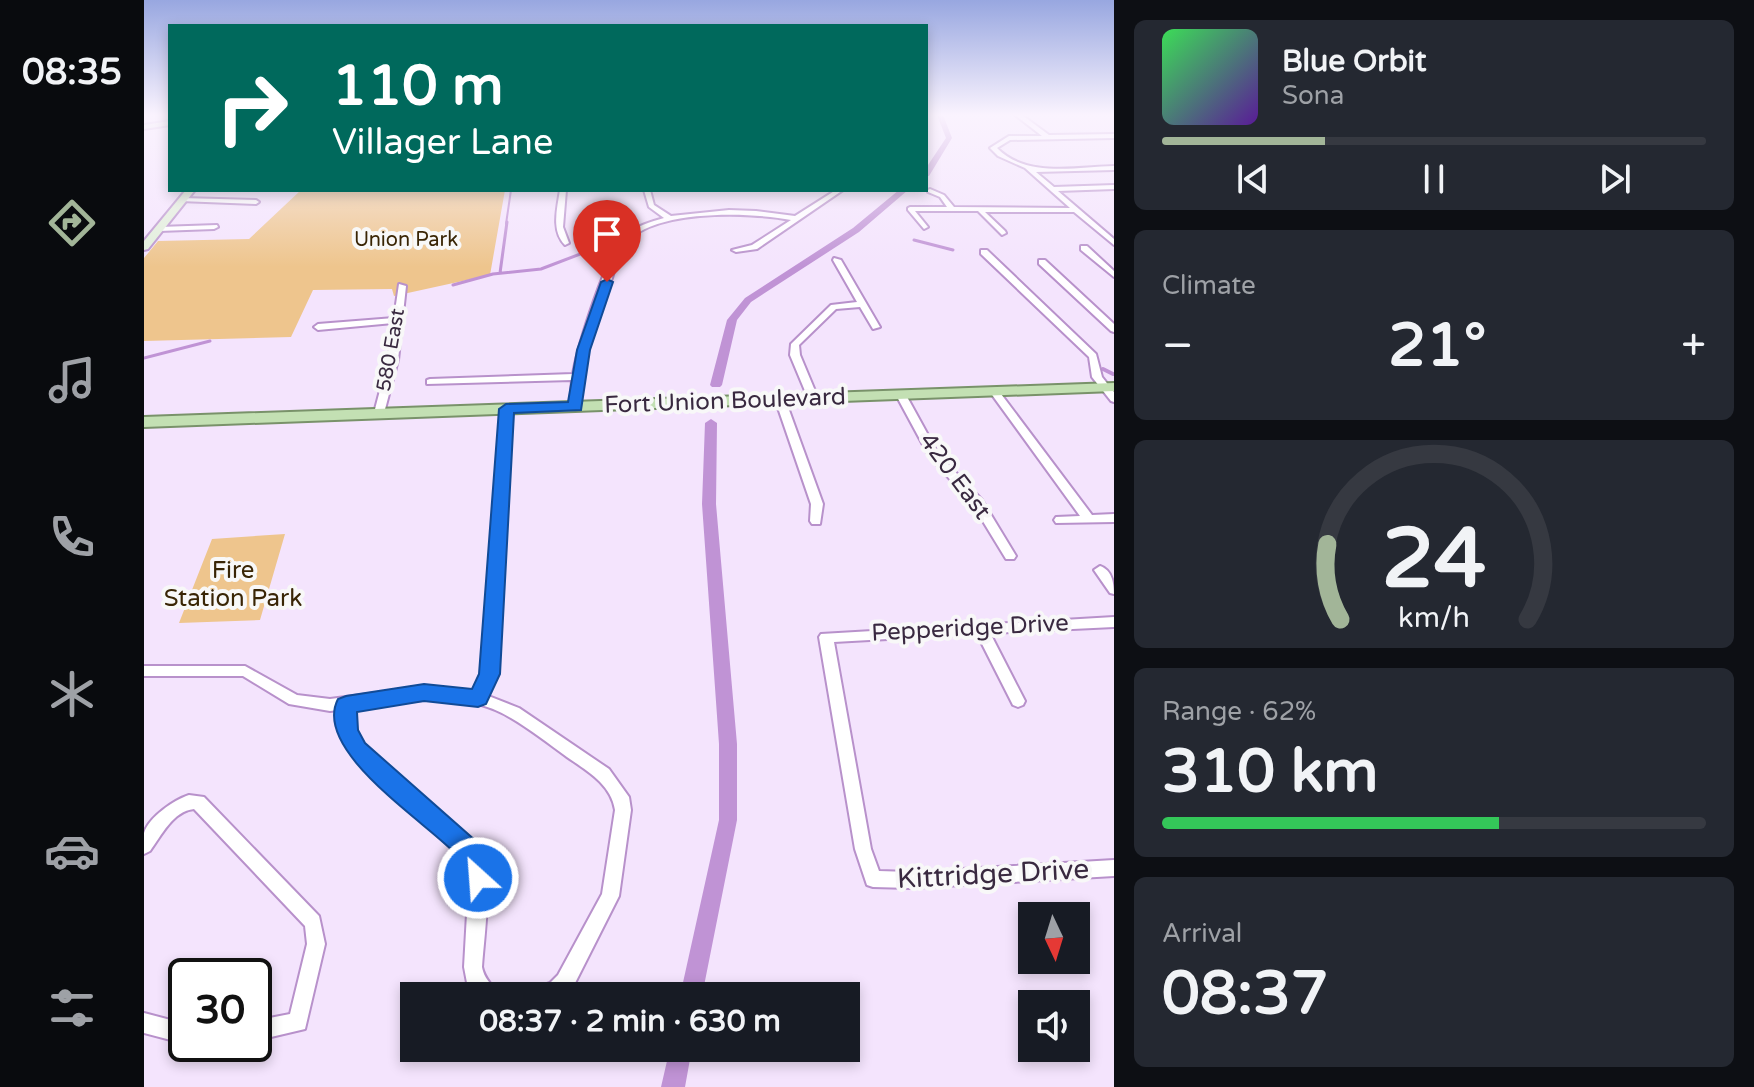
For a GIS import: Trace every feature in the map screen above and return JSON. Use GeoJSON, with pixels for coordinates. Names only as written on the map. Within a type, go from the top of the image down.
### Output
{"type":"FeatureCollection","features":[{"type":"Feature","properties":{"kind":"main road","name":"Fort Union Boulevard"},"geometry":{"type":"LineString","coordinates":[[144,422],[901,395],[1111,391]]}},
{"type":"Feature","properties":{"kind":"street"},"geometry":{"type":"LineString","coordinates":[[1021,166],[1114,243]]}},
{"type":"Feature","properties":{"kind":"street"},"geometry":{"type":"LineString","coordinates":[[1030,170],[1114,168]]}},
{"type":"Feature","properties":{"kind":"street"},"geometry":{"type":"LineString","coordinates":[[1052,189],[1114,187]]}},
{"type":"Feature","properties":{"kind":"street"},"geometry":{"type":"LineString","coordinates":[[930,191],[944,198],[952,209]]}},
{"type":"Feature","properties":{"kind":"street"},"geometry":{"type":"LineString","coordinates":[[144,247],[189,192]]}},
{"type":"Feature","properties":{"kind":"street"},"geometry":{"type":"LineString","coordinates":[[563,192],[559,227],[565,243]]}},
{"type":"Feature","properties":{"kind":"street"},"geometry":{"type":"LineString","coordinates":[[648,192],[651,206],[669,218]]}},
{"type":"Feature","properties":{"kind":"street"},"geometry":{"type":"LineString","coordinates":[[736,250],[754,247],[837,192]]}},
{"type":"Feature","properties":{"kind":"street"},"geometry":{"type":"LineString","coordinates":[[249,212],[264,193]]}},
{"type":"Feature","properties":{"kind":"street"},"geometry":{"type":"LineString","coordinates":[[182,200],[256,202]]}},
{"type":"Feature","properties":{"kind":"street"},"geometry":{"type":"LineString","coordinates":[[924,227],[910,209],[1077,210]]}},
{"type":"Feature","properties":{"kind":"street"},"geometry":{"type":"LineString","coordinates":[[981,211],[1002,233]]}},
{"type":"Feature","properties":{"kind":"street"},"geometry":{"type":"LineString","coordinates":[[575,406],[588,336],[620,244],[631,235],[669,218],[763,212],[798,219]]}},
{"type":"Feature","properties":{"kind":"street"},"geometry":{"type":"LineString","coordinates":[[1094,225],[1114,225]]}},
{"type":"Feature","properties":{"kind":"street"},"geometry":{"type":"LineString","coordinates":[[159,229],[214,227]]}},
{"type":"Feature","properties":{"kind":"street"},"geometry":{"type":"LineString","coordinates":[[1084,248],[1114,275]]}},
{"type":"Feature","properties":{"kind":"street"},"geometry":{"type":"LineString","coordinates":[[984,252],[1093,356],[1095,374],[1111,391]]}},
{"type":"Feature","properties":{"kind":"street"},"geometry":{"type":"LineString","coordinates":[[837,260],[876,327]]}},
{"type":"Feature","properties":{"kind":"street"},"geometry":{"type":"LineString","coordinates":[[1042,262],[1114,329]]}},
{"type":"Feature","properties":{"kind":"street","name":"580 East"},"geometry":{"type":"LineString","coordinates":[[379,413],[402,286]]}},
{"type":"Feature","properties":{"kind":"street"},"geometry":{"type":"LineString","coordinates":[[813,398],[795,355],[795,344],[834,307],[863,304]]}},
{"type":"Feature","properties":{"kind":"street"},"geometry":{"type":"LineString","coordinates":[[318,327],[398,320]]}},
{"type":"Feature","properties":{"kind":"street"},"geometry":{"type":"LineString","coordinates":[[430,382],[578,377]]}},
{"type":"Feature","properties":{"kind":"street"},"geometry":{"type":"LineString","coordinates":[[995,392],[1089,519]]}},
{"type":"Feature","properties":{"kind":"street","name":"420 East"},"geometry":{"type":"LineString","coordinates":[[901,395],[934,456],[978,503],[1010,556]]}},
{"type":"Feature","properties":{"kind":"street"},"geometry":{"type":"LineString","coordinates":[[780,399],[817,504],[816,521]]}},
{"type":"Feature","properties":{"kind":"street"},"geometry":{"type":"LineString","coordinates":[[478,698],[490,674],[506,409]]}},
{"type":"Feature","properties":{"kind":"street"},"geometry":{"type":"LineString","coordinates":[[1060,520],[1114,518]]}},
{"type":"Feature","properties":{"kind":"street"},"geometry":{"type":"LineString","coordinates":[[1100,570],[1114,590]]}},
{"type":"Feature","properties":{"kind":"street","name":"Pepperidge Drive"},"geometry":{"type":"LineString","coordinates":[[873,879],[863,849],[826,637],[1114,622]]}},
{"type":"Feature","properties":{"kind":"street"},"geometry":{"type":"LineString","coordinates":[[981,628],[1018,701]]}},
{"type":"Feature","properties":{"kind":"street"},"geometry":{"type":"LineString","coordinates":[[144,671],[245,671],[294,700],[346,705],[424,693],[478,698],[514,712],[582,757],[604,774],[621,797],[623,810],[610,896],[565,982]]}},
{"type":"Feature","properties":{"kind":"street"},"geometry":{"type":"LineString","coordinates":[[346,705],[347,730],[357,750],[474,858],[478,878],[473,967],[476,982]]}},
{"type":"Feature","properties":{"kind":"street"},"geometry":{"type":"LineString","coordinates":[[144,846],[177,806],[188,800],[198,802],[313,922],[316,944],[298,1022],[272,1027]]}},
{"type":"Feature","properties":{"kind":"street","name":"Kittridge Drive"},"geometry":{"type":"LineString","coordinates":[[873,879],[1112,871]]}},
{"type":"Feature","properties":{"kind":"street"},"geometry":{"type":"LineString","coordinates":[[144,1023],[168,1029]]}},
{"type":"Feature","properties":{"kind":"green space","name":"Union Park"},"geometry":{"type":"Polygon","coordinates":[[[299,192],[505,192],[490,275],[394,296],[392,289],[313,290],[291,337],[144,341],[144,258],[158,241],[249,239],[299,192]]]}},
{"type":"Feature","properties":{"kind":"green space","name":"Fire Station Park"},"geometry":{"type":"Polygon","coordinates":[[[285,534],[260,620],[179,623],[212,539],[285,534]]]}},
{"type":"Feature","properties":{"kind":"waterway"},"geometry":{"type":"LineString","coordinates":[[928,171],[931,166]]}},
{"type":"Feature","properties":{"kind":"waterway"},"geometry":{"type":"LineString","coordinates":[[506,224],[511,192]]}},
{"type":"Feature","properties":{"kind":"waterway"},"geometry":{"type":"LineString","coordinates":[[716,385],[732,320],[748,300],[856,230],[902,192]]}},
{"type":"Feature","properties":{"kind":"waterway"},"geometry":{"type":"LineString","coordinates":[[500,273],[507,222]]}},
{"type":"Feature","properties":{"kind":"waterway"},"geometry":{"type":"LineString","coordinates":[[914,240],[953,250]]}},
{"type":"Feature","properties":{"kind":"waterway"},"geometry":{"type":"LineString","coordinates":[[453,285],[493,274],[541,269],[609,243]]}},
{"type":"Feature","properties":{"kind":"waterway"},"geometry":{"type":"LineString","coordinates":[[144,358],[210,341]]}},
{"type":"Feature","properties":{"kind":"waterway"},"geometry":{"type":"LineString","coordinates":[[1103,369],[1113,374]]}},
{"type":"Feature","properties":{"kind":"waterway"},"geometry":{"type":"LineString","coordinates":[[694,982],[728,820],[728,744],[709,504],[711,423]]}},
{"type":"Feature","properties":{"kind":"waterway"},"geometry":{"type":"LineString","coordinates":[[673,1087],[678,1062]]}},
{"type":"Feature","properties":{"kind":"route"},"geometry":{"type":"LineString","coordinates":[[478,878],[474,858],[468,850],[350,741],[346,705],[424,693],[478,698],[490,674],[506,409],[575,406],[575,388],[583,350],[607,282]]}}]}
